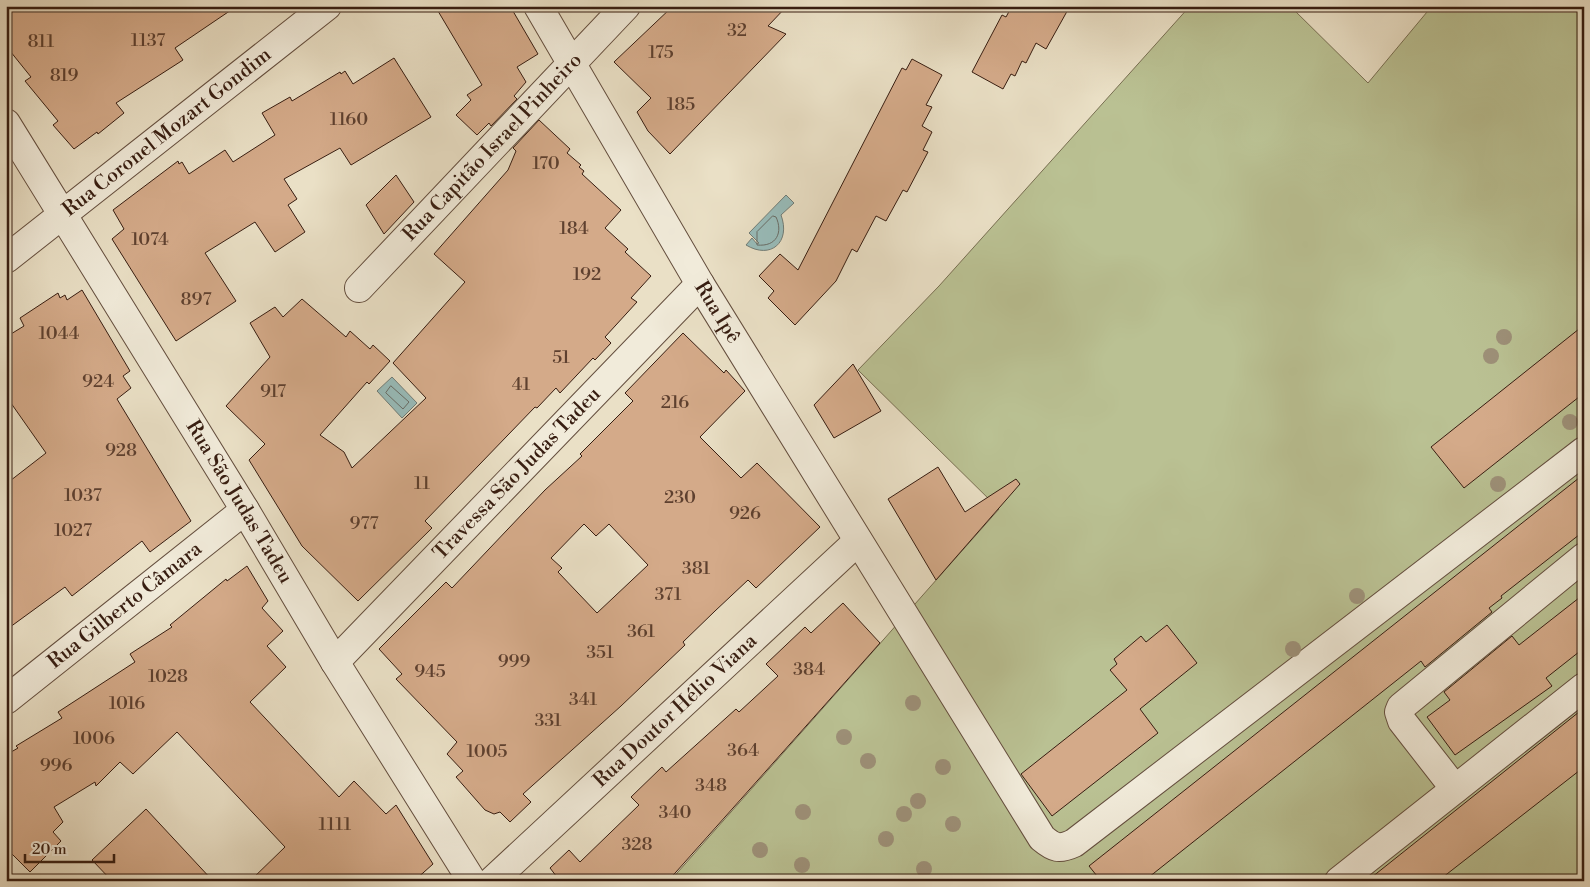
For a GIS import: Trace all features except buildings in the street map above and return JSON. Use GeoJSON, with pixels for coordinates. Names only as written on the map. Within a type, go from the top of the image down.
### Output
{"type":"FeatureCollection","features":[{"type":"Feature","properties":{"kind":"street","name":"Rua Coronel Mozart Gondim"},"geometry":{"type":"LineString","coordinates":[[6,259],[327,6]]}},
{"type":"Feature","properties":{"kind":"street","name":"Rua Ipê"},"geometry":{"type":"LineString","coordinates":[[538,6],[700,284],[1042,838],[1052,847],[1066,847],[1081,837],[1584,450]]}},
{"type":"Feature","properties":{"kind":"street","name":"Rua Capitão Israel Pinheiro"},"geometry":{"type":"LineString","coordinates":[[359,288],[570,62],[626,6]]}},
{"type":"Feature","properties":{"kind":"street","name":"Rua São Judas Tadeu"},"geometry":{"type":"LineString","coordinates":[[6,124],[245,510],[335,662],[472,881]]}},
{"type":"Feature","properties":{"kind":"street","name":"Travessa São Judas Tadeu"},"geometry":{"type":"LineString","coordinates":[[335,662],[700,284]]}},
{"type":"Feature","properties":{"kind":"street","name":"Rua Gilberto Câmara"},"geometry":{"type":"LineString","coordinates":[[6,700],[245,510]]}},
{"type":"Feature","properties":{"kind":"street","name":"Rua Doutor Hélio Viana"},"geometry":{"type":"LineString","coordinates":[[492,881],[858,541]]}},
{"type":"Feature","properties":{"kind":"street"},"geometry":{"type":"LineString","coordinates":[[1455,789],[1402,721],[1399,712],[1401,706],[1584,558]]}},
{"type":"Feature","properties":{"kind":"street"},"geometry":{"type":"LineString","coordinates":[[1339,881],[1584,687]]}},
{"type":"Feature","properties":{"kind":"green space"},"geometry":{"type":"Polygon","coordinates":[[[1190,6],[1290,6],[1368,83],[1432,6],[1584,6],[1584,881],[670,881],[999,509],[858,370],[939,286],[1190,6]]]}},
{"type":"Feature","properties":{"kind":"water"},"geometry":{"type":"Polygon","coordinates":[[[786,195],[794,203],[781,215],[783,233],[777,246],[763,250],[746,245],[752,238],[757,244],[759,243],[749,233],[786,195]]]}},
{"type":"Feature","properties":{"kind":"water"},"geometry":{"type":"Polygon","coordinates":[[[392,377],[417,403],[402,418],[377,391],[392,377]]]}}]}
